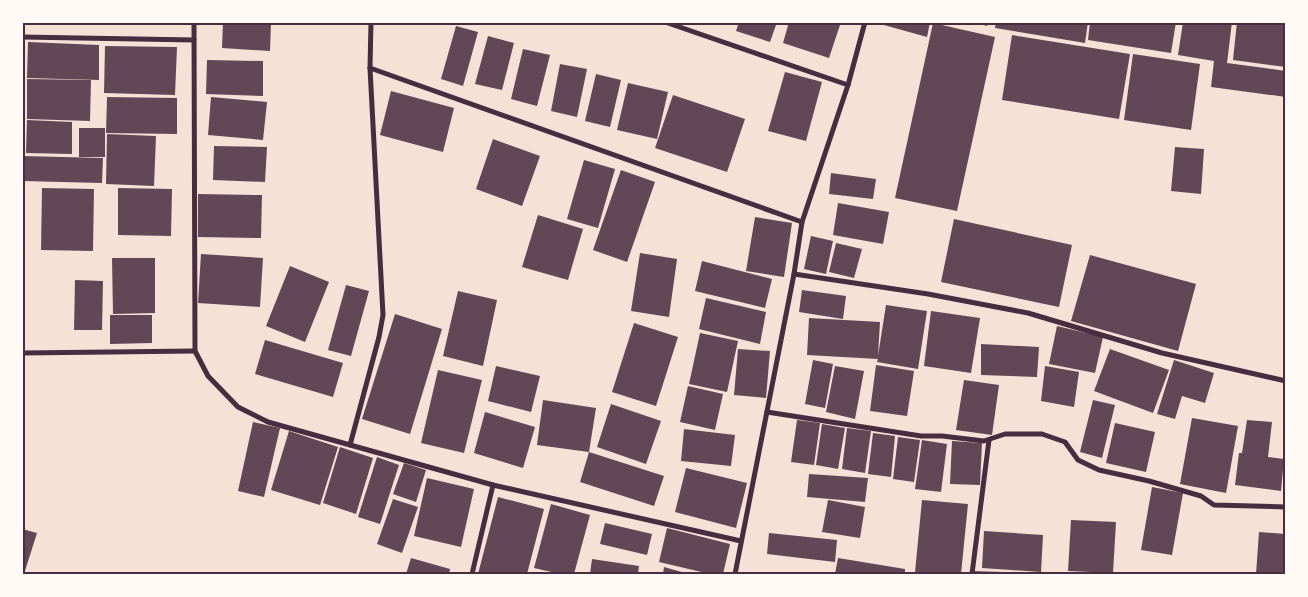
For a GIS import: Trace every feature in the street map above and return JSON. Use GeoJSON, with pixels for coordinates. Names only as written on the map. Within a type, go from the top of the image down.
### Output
{"type":"FeatureCollection","features":[{"type":"Feature","properties":{"kind":"street"},"geometry":{"type":"LineString","coordinates":[[194,22],[195,351],[208,376],[238,407],[268,422],[493,485],[740,542]]}},
{"type":"Feature","properties":{"kind":"street"},"geometry":{"type":"LineString","coordinates":[[350,445],[379,337],[383,315],[370,68],[371,22]]}},
{"type":"Feature","properties":{"kind":"street"},"geometry":{"type":"LineString","coordinates":[[665,22],[848,85]]}},
{"type":"Feature","properties":{"kind":"street"},"geometry":{"type":"LineString","coordinates":[[735,574],[794,274],[802,222],[848,85],[865,22]]}},
{"type":"Feature","properties":{"kind":"street"},"geometry":{"type":"LineString","coordinates":[[22,37],[194,40]]}},
{"type":"Feature","properties":{"kind":"street"},"geometry":{"type":"LineString","coordinates":[[370,68],[802,222]]}},
{"type":"Feature","properties":{"kind":"street"},"geometry":{"type":"LineString","coordinates":[[794,274],[928,294],[1028,313],[1162,353],[1286,381]]}},
{"type":"Feature","properties":{"kind":"street"},"geometry":{"type":"LineString","coordinates":[[22,353],[195,351]]}},
{"type":"Feature","properties":{"kind":"street"},"geometry":{"type":"LineString","coordinates":[[767,412],[921,436],[942,436],[984,441],[1005,434],[1042,434],[1065,442],[1078,460],[1099,470],[1201,496],[1214,505],[1286,507]]}},
{"type":"Feature","properties":{"kind":"street"},"geometry":{"type":"LineString","coordinates":[[972,574],[989,440]]}},
{"type":"Feature","properties":{"kind":"street"},"geometry":{"type":"LineString","coordinates":[[472,574],[493,485]]}},
{"type":"Feature","properties":{"kind":"building"},"geometry":{"type":"Polygon","coordinates":[[[223,22],[271,22],[270,51],[222,48],[223,22]]]}},
{"type":"Feature","properties":{"kind":"building"},"geometry":{"type":"Polygon","coordinates":[[[739,22],[777,22],[770,42],[736,31],[739,22]]]}},
{"type":"Feature","properties":{"kind":"building"},"geometry":{"type":"Polygon","coordinates":[[[789,22],[841,22],[829,58],[783,43],[789,22]]]}},
{"type":"Feature","properties":{"kind":"building"},"geometry":{"type":"Polygon","coordinates":[[[873,22],[930,22],[927,37],[873,22]]]}},
{"type":"Feature","properties":{"kind":"building"},"geometry":{"type":"Polygon","coordinates":[[[972,22],[988,22],[987,26],[972,22]]]}},
{"type":"Feature","properties":{"kind":"building"},"geometry":{"type":"Polygon","coordinates":[[[996,22],[1088,22],[1085,43],[995,28],[996,22]]]}},
{"type":"Feature","properties":{"kind":"building"},"geometry":{"type":"Polygon","coordinates":[[[1090,22],[1176,22],[1171,53],[1088,40],[1090,22]]]}},
{"type":"Feature","properties":{"kind":"building"},"geometry":{"type":"Polygon","coordinates":[[[1183,22],[1232,22],[1227,63],[1286,71],[1286,97],[1211,87],[1214,61],[1178,55],[1183,22]]]}},
{"type":"Feature","properties":{"kind":"building"},"geometry":{"type":"Polygon","coordinates":[[[1237,22],[1286,22],[1286,67],[1233,60],[1237,22]]]}},
{"type":"Feature","properties":{"kind":"building"},"geometry":{"type":"Polygon","coordinates":[[[933,23],[995,37],[957,211],[895,198],[933,23]]]}},
{"type":"Feature","properties":{"kind":"building"},"geometry":{"type":"Polygon","coordinates":[[[456,26],[478,32],[463,86],[441,79],[456,26]]]}},
{"type":"Feature","properties":{"kind":"building"},"geometry":{"type":"Polygon","coordinates":[[[1012,35],[1130,54],[1119,119],[1002,100],[1012,35]]]}},
{"type":"Feature","properties":{"kind":"building"},"geometry":{"type":"Polygon","coordinates":[[[488,36],[514,43],[502,90],[475,84],[488,36]]]}},
{"type":"Feature","properties":{"kind":"building"},"geometry":{"type":"Polygon","coordinates":[[[28,42],[99,45],[99,80],[27,78],[28,42]]]}},
{"type":"Feature","properties":{"kind":"building"},"geometry":{"type":"Polygon","coordinates":[[[105,46],[177,47],[175,95],[104,93],[105,46]]]}},
{"type":"Feature","properties":{"kind":"building"},"geometry":{"type":"Polygon","coordinates":[[[523,49],[550,55],[537,106],[511,99],[523,49]]]}},
{"type":"Feature","properties":{"kind":"building"},"geometry":{"type":"Polygon","coordinates":[[[1133,54],[1200,64],[1191,130],[1124,120],[1133,54]]]}},
{"type":"Feature","properties":{"kind":"building"},"geometry":{"type":"Polygon","coordinates":[[[207,60],[263,61],[263,96],[206,94],[207,60]]]}},
{"type":"Feature","properties":{"kind":"building"},"geometry":{"type":"Polygon","coordinates":[[[560,64],[587,69],[577,117],[551,111],[560,64]]]}},
{"type":"Feature","properties":{"kind":"building"},"geometry":{"type":"Polygon","coordinates":[[[785,72],[822,82],[806,141],[768,131],[785,72]]]}},
{"type":"Feature","properties":{"kind":"building"},"geometry":{"type":"Polygon","coordinates":[[[596,74],[621,80],[610,127],[585,121],[596,74]]]}},
{"type":"Feature","properties":{"kind":"building"},"geometry":{"type":"Polygon","coordinates":[[[27,79],[91,80],[90,121],[27,119],[27,79]]]}},
{"type":"Feature","properties":{"kind":"building"},"geometry":{"type":"Polygon","coordinates":[[[628,83],[668,92],[657,139],[617,130],[628,83]]]}},
{"type":"Feature","properties":{"kind":"building"},"geometry":{"type":"Polygon","coordinates":[[[391,91],[454,108],[443,152],[380,135],[391,91]]]}},
{"type":"Feature","properties":{"kind":"building"},"geometry":{"type":"Polygon","coordinates":[[[673,95],[745,119],[727,172],[655,148],[673,95]]]}},
{"type":"Feature","properties":{"kind":"building"},"geometry":{"type":"Polygon","coordinates":[[[107,97],[177,98],[177,134],[106,133],[107,97]]]}},
{"type":"Feature","properties":{"kind":"building"},"geometry":{"type":"Polygon","coordinates":[[[211,97],[267,102],[263,140],[208,135],[211,97]]]}},
{"type":"Feature","properties":{"kind":"building"},"geometry":{"type":"Polygon","coordinates":[[[27,120],[72,122],[72,154],[26,153],[27,120]]]}},
{"type":"Feature","properties":{"kind":"building"},"geometry":{"type":"Polygon","coordinates":[[[79,128],[105,128],[105,157],[79,157],[79,128]]]}},
{"type":"Feature","properties":{"kind":"building"},"geometry":{"type":"Polygon","coordinates":[[[107,134],[156,136],[154,186],[106,184],[107,134]]]}},
{"type":"Feature","properties":{"kind":"building"},"geometry":{"type":"Polygon","coordinates":[[[493,139],[540,156],[522,206],[476,189],[493,139]]]}},
{"type":"Feature","properties":{"kind":"building"},"geometry":{"type":"Polygon","coordinates":[[[214,146],[267,147],[265,182],[213,180],[214,146]]]}},
{"type":"Feature","properties":{"kind":"building"},"geometry":{"type":"Polygon","coordinates":[[[1175,147],[1204,149],[1201,194],[1171,191],[1175,147]]]}},
{"type":"Feature","properties":{"kind":"building"},"geometry":{"type":"Polygon","coordinates":[[[22,156],[103,158],[102,183],[22,181],[22,156]]]}},
{"type":"Feature","properties":{"kind":"building"},"geometry":{"type":"Polygon","coordinates":[[[584,160],[615,169],[598,228],[567,219],[584,160]]]}},
{"type":"Feature","properties":{"kind":"building"},"geometry":{"type":"Polygon","coordinates":[[[621,170],[655,182],[627,262],[593,250],[621,170]]]}},
{"type":"Feature","properties":{"kind":"building"},"geometry":{"type":"Polygon","coordinates":[[[831,173],[876,179],[873,199],[829,194],[831,173]]]}},
{"type":"Feature","properties":{"kind":"building"},"geometry":{"type":"Polygon","coordinates":[[[42,188],[94,189],[93,251],[41,250],[42,188]]]}},
{"type":"Feature","properties":{"kind":"building"},"geometry":{"type":"Polygon","coordinates":[[[118,188],[172,189],[171,236],[118,235],[118,188]]]}},
{"type":"Feature","properties":{"kind":"building"},"geometry":{"type":"Polygon","coordinates":[[[198,194],[262,195],[261,238],[198,237],[198,194]]]}},
{"type":"Feature","properties":{"kind":"building"},"geometry":{"type":"Polygon","coordinates":[[[838,203],[889,212],[883,244],[833,235],[838,203]]]}},
{"type":"Feature","properties":{"kind":"building"},"geometry":{"type":"Polygon","coordinates":[[[538,215],[583,229],[568,280],[522,267],[538,215]]]}},
{"type":"Feature","properties":{"kind":"building"},"geometry":{"type":"Polygon","coordinates":[[[755,217],[792,223],[784,277],[746,271],[755,217]]]}},
{"type":"Feature","properties":{"kind":"building"},"geometry":{"type":"Polygon","coordinates":[[[954,219],[1072,245],[1059,307],[941,282],[954,219]]]}},
{"type":"Feature","properties":{"kind":"building"},"geometry":{"type":"Polygon","coordinates":[[[811,236],[833,241],[826,274],[804,269],[811,236]]]}},
{"type":"Feature","properties":{"kind":"building"},"geometry":{"type":"Polygon","coordinates":[[[836,243],[862,249],[854,278],[829,272],[836,243]]]}},
{"type":"Feature","properties":{"kind":"building"},"geometry":{"type":"Polygon","coordinates":[[[640,253],[677,259],[669,317],[631,311],[640,253]]]}},
{"type":"Feature","properties":{"kind":"building"},"geometry":{"type":"Polygon","coordinates":[[[201,254],[263,258],[260,307],[198,303],[201,254]]]}},
{"type":"Feature","properties":{"kind":"building"},"geometry":{"type":"Polygon","coordinates":[[[1090,255],[1196,284],[1178,351],[1071,321],[1090,255]]]}},
{"type":"Feature","properties":{"kind":"building"},"geometry":{"type":"Polygon","coordinates":[[[112,258],[155,258],[155,313],[113,314],[112,258]]]}},
{"type":"Feature","properties":{"kind":"building"},"geometry":{"type":"Polygon","coordinates":[[[702,261],[772,279],[765,308],[695,291],[702,261]]]}},
{"type":"Feature","properties":{"kind":"building"},"geometry":{"type":"Polygon","coordinates":[[[290,266],[329,282],[305,342],[266,326],[290,266]]]}},
{"type":"Feature","properties":{"kind":"building"},"geometry":{"type":"Polygon","coordinates":[[[75,280],[103,281],[102,330],[74,330],[75,280]]]}},
{"type":"Feature","properties":{"kind":"building"},"geometry":{"type":"Polygon","coordinates":[[[346,285],[369,291],[351,356],[328,350],[346,285]]]}},
{"type":"Feature","properties":{"kind":"building"},"geometry":{"type":"Polygon","coordinates":[[[802,290],[846,296],[843,319],[799,312],[802,290]]]}},
{"type":"Feature","properties":{"kind":"building"},"geometry":{"type":"Polygon","coordinates":[[[458,291],[497,300],[483,366],[443,356],[458,291]]]}},
{"type":"Feature","properties":{"kind":"building"},"geometry":{"type":"Polygon","coordinates":[[[706,298],[766,312],[760,344],[699,329],[706,298]]]}},
{"type":"Feature","properties":{"kind":"building"},"geometry":{"type":"Polygon","coordinates":[[[886,305],[927,311],[918,369],[877,362],[878,359],[807,355],[809,318],[880,322],[878,356],[886,305]]]}},
{"type":"Feature","properties":{"kind":"building"},"geometry":{"type":"Polygon","coordinates":[[[931,311],[980,318],[971,373],[924,366],[931,311]]]}},
{"type":"Feature","properties":{"kind":"building"},"geometry":{"type":"Polygon","coordinates":[[[395,314],[442,329],[410,434],[362,419],[395,314]]]}},
{"type":"Feature","properties":{"kind":"building"},"geometry":{"type":"Polygon","coordinates":[[[110,315],[152,315],[152,343],[110,344],[110,315]]]}},
{"type":"Feature","properties":{"kind":"building"},"geometry":{"type":"Polygon","coordinates":[[[634,323],[678,337],[656,406],[612,392],[634,323]]]}},
{"type":"Feature","properties":{"kind":"building"},"geometry":{"type":"Polygon","coordinates":[[[1057,326],[1103,337],[1095,373],[1049,364],[1057,326]]]}},
{"type":"Feature","properties":{"kind":"building"},"geometry":{"type":"Polygon","coordinates":[[[700,333],[738,341],[727,392],[689,384],[700,333]]]}},
{"type":"Feature","properties":{"kind":"building"},"geometry":{"type":"Polygon","coordinates":[[[265,340],[343,363],[333,397],[255,374],[265,340]]]}},
{"type":"Feature","properties":{"kind":"building"},"geometry":{"type":"Polygon","coordinates":[[[981,344],[1039,347],[1037,377],[981,375],[981,344]]]}},
{"type":"Feature","properties":{"kind":"building"},"geometry":{"type":"Polygon","coordinates":[[[738,349],[770,351],[766,398],[734,395],[738,349]]]}},
{"type":"Feature","properties":{"kind":"building"},"geometry":{"type":"Polygon","coordinates":[[[1110,349],[1169,370],[1153,413],[1094,391],[1110,349]]]}},
{"type":"Feature","properties":{"kind":"building"},"geometry":{"type":"Polygon","coordinates":[[[813,360],[833,364],[825,408],[805,404],[813,360]]]}},
{"type":"Feature","properties":{"kind":"building"},"geometry":{"type":"Polygon","coordinates":[[[1174,360],[1214,373],[1205,403],[1182,396],[1175,419],[1157,414],[1174,360]]]}},
{"type":"Feature","properties":{"kind":"building"},"geometry":{"type":"Polygon","coordinates":[[[876,365],[914,371],[907,416],[870,411],[876,365]]]}},
{"type":"Feature","properties":{"kind":"building"},"geometry":{"type":"Polygon","coordinates":[[[496,366],[540,376],[531,412],[488,401],[496,366]]]}},
{"type":"Feature","properties":{"kind":"building"},"geometry":{"type":"Polygon","coordinates":[[[835,366],[864,371],[855,419],[826,412],[835,366]]]}},
{"type":"Feature","properties":{"kind":"building"},"geometry":{"type":"Polygon","coordinates":[[[1045,366],[1079,372],[1074,407],[1041,401],[1045,366]]]}},
{"type":"Feature","properties":{"kind":"building"},"geometry":{"type":"Polygon","coordinates":[[[438,370],[482,380],[464,453],[421,443],[438,370]]]}},
{"type":"Feature","properties":{"kind":"building"},"geometry":{"type":"Polygon","coordinates":[[[964,380],[999,385],[992,435],[956,430],[964,380]]]}},
{"type":"Feature","properties":{"kind":"building"},"geometry":{"type":"Polygon","coordinates":[[[688,386],[723,394],[715,430],[680,422],[688,386]]]}},
{"type":"Feature","properties":{"kind":"building"},"geometry":{"type":"Polygon","coordinates":[[[543,400],[596,408],[589,452],[537,445],[543,400]]]}},
{"type":"Feature","properties":{"kind":"building"},"geometry":{"type":"Polygon","coordinates":[[[1093,400],[1115,405],[1102,458],[1080,452],[1093,400]]]}},
{"type":"Feature","properties":{"kind":"building"},"geometry":{"type":"Polygon","coordinates":[[[611,404],[661,421],[646,464],[597,447],[611,404]]]}},
{"type":"Feature","properties":{"kind":"building"},"geometry":{"type":"Polygon","coordinates":[[[485,412],[535,427],[523,468],[474,453],[485,412]]]}},
{"type":"Feature","properties":{"kind":"building"},"geometry":{"type":"Polygon","coordinates":[[[1192,418],[1238,426],[1226,493],[1180,484],[1192,418]]]}},
{"type":"Feature","properties":{"kind":"building"},"geometry":{"type":"Polygon","coordinates":[[[797,420],[820,423],[814,465],[791,462],[797,420]]]}},
{"type":"Feature","properties":{"kind":"building"},"geometry":{"type":"Polygon","coordinates":[[[1247,420],[1272,422],[1268,457],[1284,459],[1281,491],[1235,485],[1239,453],[1242,453],[1247,420]]]}},
{"type":"Feature","properties":{"kind":"building"},"geometry":{"type":"Polygon","coordinates":[[[253,422],[280,428],[264,497],[238,491],[253,422]]]}},
{"type":"Feature","properties":{"kind":"building"},"geometry":{"type":"Polygon","coordinates":[[[1115,423],[1155,432],[1146,472],[1106,463],[1115,423]]]}},
{"type":"Feature","properties":{"kind":"building"},"geometry":{"type":"Polygon","coordinates":[[[822,424],[845,428],[838,469],[816,465],[822,424]]]}},
{"type":"Feature","properties":{"kind":"building"},"geometry":{"type":"Polygon","coordinates":[[[847,428],[871,431],[865,473],[842,469],[847,428]]]}},
{"type":"Feature","properties":{"kind":"building"},"geometry":{"type":"Polygon","coordinates":[[[684,429],[735,435],[731,466],[681,461],[684,429]]]}},
{"type":"Feature","properties":{"kind":"building"},"geometry":{"type":"Polygon","coordinates":[[[289,431],[338,447],[320,505],[271,490],[289,431]]]}},
{"type":"Feature","properties":{"kind":"building"},"geometry":{"type":"Polygon","coordinates":[[[873,433],[895,436],[891,477],[868,474],[873,433]]]}},
{"type":"Feature","properties":{"kind":"building"},"geometry":{"type":"Polygon","coordinates":[[[898,437],[920,440],[914,482],[893,479],[898,437]]]}},
{"type":"Feature","properties":{"kind":"building"},"geometry":{"type":"Polygon","coordinates":[[[922,440],[947,444],[941,492],[915,489],[922,440]]]}},
{"type":"Feature","properties":{"kind":"building"},"geometry":{"type":"Polygon","coordinates":[[[952,441],[982,443],[980,485],[950,484],[952,441]]]}},
{"type":"Feature","properties":{"kind":"building"},"geometry":{"type":"Polygon","coordinates":[[[340,447],[373,458],[356,514],[323,503],[340,447]]]}},
{"type":"Feature","properties":{"kind":"building"},"geometry":{"type":"Polygon","coordinates":[[[589,452],[664,476],[654,506],[580,482],[589,452]]]}},
{"type":"Feature","properties":{"kind":"building"},"geometry":{"type":"Polygon","coordinates":[[[377,457],[399,465],[380,524],[358,517],[377,457]]]}},
{"type":"Feature","properties":{"kind":"building"},"geometry":{"type":"Polygon","coordinates":[[[404,463],[426,470],[416,502],[393,494],[404,463]]]}},
{"type":"Feature","properties":{"kind":"building"},"geometry":{"type":"Polygon","coordinates":[[[686,468],[747,483],[736,528],[675,512],[686,468]]]}},
{"type":"Feature","properties":{"kind":"building"},"geometry":{"type":"Polygon","coordinates":[[[809,474],[868,478],[865,502],[807,497],[809,474]]]}},
{"type":"Feature","properties":{"kind":"building"},"geometry":{"type":"Polygon","coordinates":[[[427,478],[474,489],[461,547],[414,536],[427,478]]]}},
{"type":"Feature","properties":{"kind":"building"},"geometry":{"type":"Polygon","coordinates":[[[1152,487],[1183,493],[1172,555],[1141,550],[1152,487]]]}},
{"type":"Feature","properties":{"kind":"building"},"geometry":{"type":"Polygon","coordinates":[[[498,497],[544,509],[527,574],[478,574],[498,497]]]}},
{"type":"Feature","properties":{"kind":"building"},"geometry":{"type":"Polygon","coordinates":[[[393,499],[418,507],[402,553],[377,544],[393,499]]]}},
{"type":"Feature","properties":{"kind":"building"},"geometry":{"type":"Polygon","coordinates":[[[828,500],[865,507],[860,538],[822,532],[828,500]]]}},
{"type":"Feature","properties":{"kind":"building"},"geometry":{"type":"Polygon","coordinates":[[[922,500],[968,504],[961,574],[915,572],[922,500]]]}},
{"type":"Feature","properties":{"kind":"building"},"geometry":{"type":"Polygon","coordinates":[[[551,504],[590,515],[574,574],[560,574],[534,568],[551,504]]]}},
{"type":"Feature","properties":{"kind":"building"},"geometry":{"type":"Polygon","coordinates":[[[1071,520],[1116,522],[1113,573],[1068,571],[1071,520]]]}},
{"type":"Feature","properties":{"kind":"building"},"geometry":{"type":"Polygon","coordinates":[[[605,523],[652,534],[647,555],[600,544],[605,523]]]}},
{"type":"Feature","properties":{"kind":"building"},"geometry":{"type":"Polygon","coordinates":[[[667,528],[730,544],[723,574],[710,574],[659,562],[667,528]]]}},
{"type":"Feature","properties":{"kind":"building"},"geometry":{"type":"Polygon","coordinates":[[[22,529],[37,533],[24,574],[22,574],[22,529]]]}},
{"type":"Feature","properties":{"kind":"building"},"geometry":{"type":"Polygon","coordinates":[[[984,531],[1043,535],[1041,572],[982,568],[984,531]]]}},
{"type":"Feature","properties":{"kind":"building"},"geometry":{"type":"Polygon","coordinates":[[[1259,532],[1286,534],[1286,574],[1256,574],[1259,532]]]}},
{"type":"Feature","properties":{"kind":"building"},"geometry":{"type":"Polygon","coordinates":[[[769,533],[837,540],[835,562],[767,554],[769,533]]]}},
{"type":"Feature","properties":{"kind":"building"},"geometry":{"type":"Polygon","coordinates":[[[411,558],[450,569],[449,574],[406,574],[411,558]]]}},
{"type":"Feature","properties":{"kind":"building"},"geometry":{"type":"Polygon","coordinates":[[[838,558],[905,569],[905,574],[835,574],[838,558]]]}},
{"type":"Feature","properties":{"kind":"building"},"geometry":{"type":"Polygon","coordinates":[[[592,559],[639,566],[638,574],[590,574],[592,559]]]}},
{"type":"Feature","properties":{"kind":"building"},"geometry":{"type":"Polygon","coordinates":[[[664,567],[689,574],[663,574],[664,567]]]}},
{"type":"Feature","properties":{"kind":"building"},"geometry":{"type":"Polygon","coordinates":[[[973,571],[1038,573],[1038,574],[973,574],[973,571]]]}}]}
